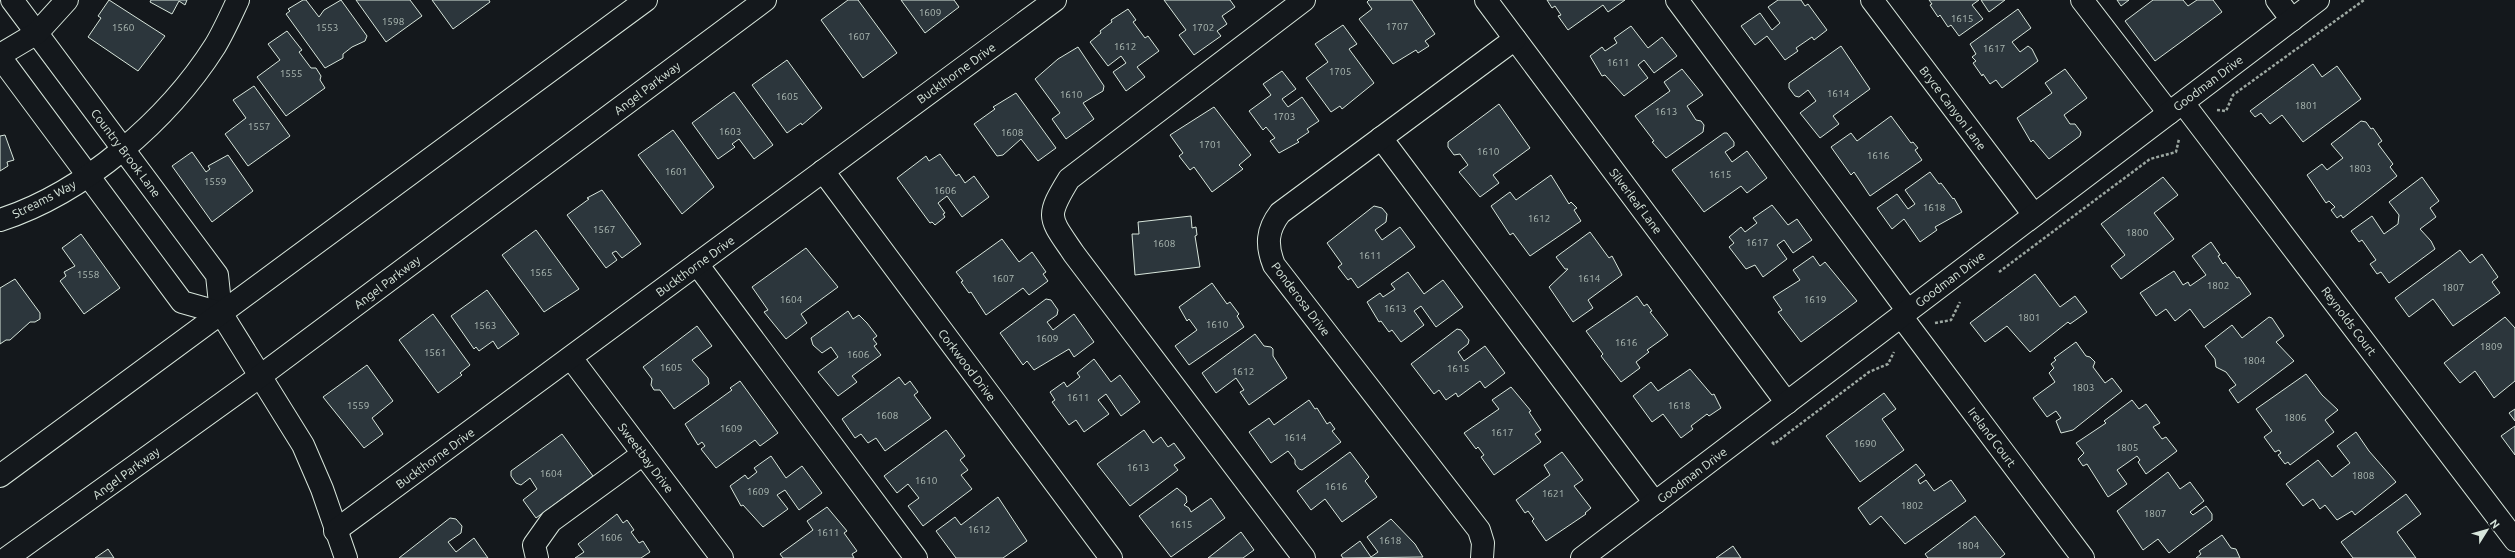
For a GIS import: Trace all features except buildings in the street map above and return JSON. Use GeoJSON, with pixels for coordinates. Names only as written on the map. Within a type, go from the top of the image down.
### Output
{"type":"FeatureCollection","features":[{"type":"Feature","properties":{"kind":"street","name":"Country Brook Lane"},"geometry":{"type":"LineString","coordinates":[[12,0],[217,275],[221,313],[303,445],[322,489],[335,531],[346,558]]}},
{"type":"Feature","properties":{"kind":"street"},"geometry":{"type":"LineString","coordinates":[[67,0],[37,33],[0,56],[182,302],[221,313]]}},
{"type":"Feature","properties":{"kind":"street","name":"Streams Way"},"geometry":{"type":"LineString","coordinates":[[0,220],[35,205],[88,176],[124,149],[173,102],[215,46],[238,0]]}},
{"type":"Feature","properties":{"kind":"street"},"geometry":{"type":"LineString","coordinates":[[0,476],[646,0]]}},
{"type":"Feature","properties":{"kind":"street","name":"Angel Parkway"},"geometry":{"type":"LineString","coordinates":[[7,558],[260,377],[764,0]]}},
{"type":"Feature","properties":{"kind":"street","name":"Buckthorne Drive"},"geometry":{"type":"LineString","coordinates":[[335,531],[1055,0]]}},
{"type":"Feature","properties":{"kind":"street"},"geometry":{"type":"LineString","coordinates":[[1304,0],[1069,178],[1054,204],[1053,222],[1074,254],[1304,558]]}},
{"type":"Feature","properties":{"kind":"street","name":"Silverleaf Lane"},"geometry":{"type":"LineString","coordinates":[[1486,0],[1787,403]]}},
{"type":"Feature","properties":{"kind":"street","name":"Ireland Court"},"geometry":{"type":"LineString","coordinates":[[1677,0],[2083,558]]}},
{"type":"Feature","properties":{"kind":"street","name":"Bryce Canyon Lane"},"geometry":{"type":"LineString","coordinates":[[1872,0],[2034,215]]}},
{"type":"Feature","properties":{"kind":"street","name":"Reynolds Court"},"geometry":{"type":"LineString","coordinates":[[2082,0],[2176,108],[2515,540]]}},
{"type":"Feature","properties":{"kind":"street"},"geometry":{"type":"LineString","coordinates":[[2277,0],[2292,20]]}},
{"type":"Feature","properties":{"kind":"street","name":"Goodman Drive"},"geometry":{"type":"LineString","coordinates":[[1582,558],[2318,0]]}},
{"type":"Feature","properties":{"kind":"street","name":"Ponderosa Drive"},"geometry":{"type":"LineString","coordinates":[[1482,558],[1483,543],[1479,530],[1274,265],[1268,252],[1268,238],[1271,224],[1280,213],[1515,39]]}},
{"type":"Feature","properties":{"kind":"street"},"geometry":{"type":"LineString","coordinates":[[1381,138],[1655,503]]}},
{"type":"Feature","properties":{"kind":"street","name":"Corkwood Drive"},"geometry":{"type":"LineString","coordinates":[[823,172],[1111,558]]}},
{"type":"Feature","properties":{"kind":"street"},"geometry":{"type":"LineString","coordinates":[[697,264],[916,558]]}},
{"type":"Feature","properties":{"kind":"street","name":"Sweetbay Drive"},"geometry":{"type":"LineString","coordinates":[[571,358],[722,558]]}},
{"type":"Feature","properties":{"kind":"street"},"geometry":{"type":"LineString","coordinates":[[537,558],[534,545],[551,521],[644,454]]}},
{"type":"Feature","properties":{"kind":"path"},"geometry":{"type":"LineString","coordinates":[[2217,110],[2226,111],[2232,95],[2364,0]]}},
{"type":"Feature","properties":{"kind":"path"},"geometry":{"type":"LineString","coordinates":[[1995,275],[2150,159],[2176,152],[2179,139]]}},
{"type":"Feature","properties":{"kind":"path"},"geometry":{"type":"LineString","coordinates":[[1935,323],[1951,320],[1958,303],[1964,299]]}}]}
